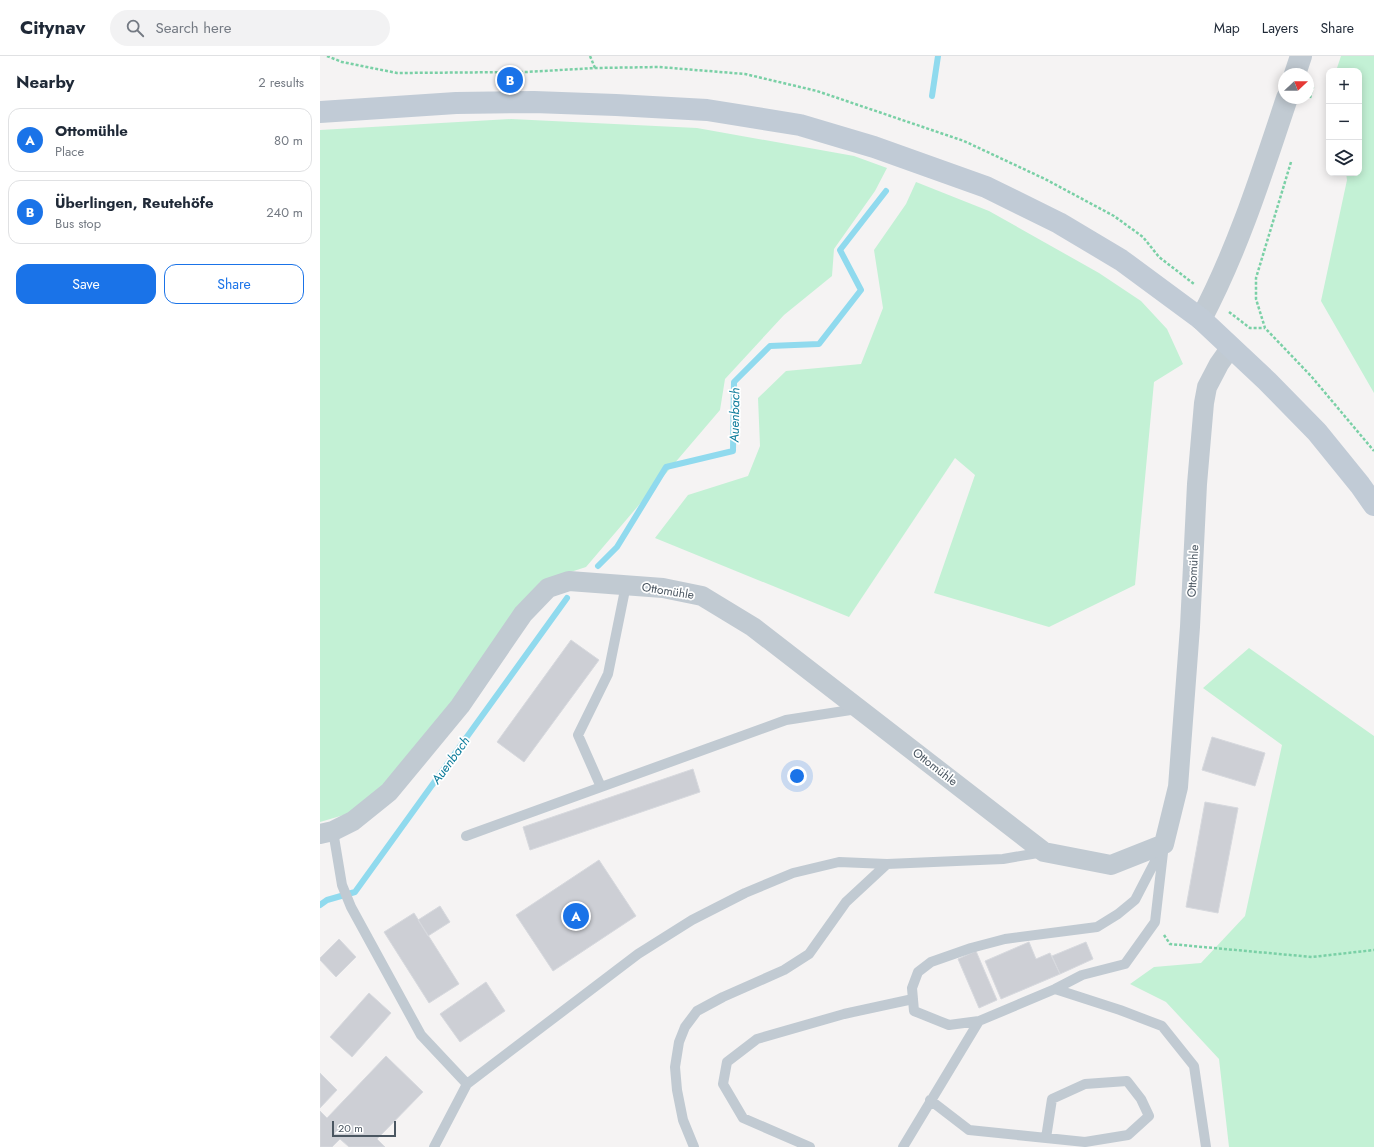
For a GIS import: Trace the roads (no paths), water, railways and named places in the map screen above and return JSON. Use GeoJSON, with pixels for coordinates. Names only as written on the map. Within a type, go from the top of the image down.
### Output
{"type":"FeatureCollection","features":[{"type":"Feature","properties":{"kind":"main road"},"geometry":{"type":"LineString","coordinates":[[320,112],[456,103],[534,102],[707,110],[800,125],[874,147],[986,187],[1059,223],[1121,260],[1201,319],[1267,381],[1317,432],[1360,485],[1374,505]]}},
{"type":"Feature","properties":{"kind":"street"},"geometry":{"type":"LineString","coordinates":[[1297,68],[1301,56]]}},
{"type":"Feature","properties":{"kind":"street"},"geometry":{"type":"LineString","coordinates":[[1201,319],[1222,277],[1250,206],[1285,104]]}},
{"type":"Feature","properties":{"kind":"street","name":"Ottomühle"},"geometry":{"type":"LineString","coordinates":[[326,832],[353,821],[388,792],[460,706],[523,614],[548,588],[569,581],[663,588],[702,596],[753,627],[1044,852],[1110,865],[1164,844],[1178,787],[1190,627],[1197,484],[1204,403],[1207,387],[1219,364],[1231,347]]}},
{"type":"Feature","properties":{"kind":"lane"},"geometry":{"type":"LineString","coordinates":[[601,787],[578,735],[608,674],[626,585]]}},
{"type":"Feature","properties":{"kind":"lane"},"geometry":{"type":"LineString","coordinates":[[466,836],[786,720],[859,709]]}},
{"type":"Feature","properties":{"kind":"lane"},"geometry":{"type":"LineString","coordinates":[[326,832],[342,885],[351,907],[421,1035],[467,1084]]}},
{"type":"Feature","properties":{"kind":"lane"},"geometry":{"type":"LineString","coordinates":[[1164,844],[1155,922],[1125,964],[1082,975],[1055,989],[979,1021],[949,1025],[914,1011],[912,988],[918,972],[931,962],[971,948],[1005,939],[1097,927],[1118,914],[1135,900],[1164,844]]}},
{"type":"Feature","properties":{"kind":"lane","name":"Ottomühle"},"geometry":{"type":"LineString","coordinates":[[434,1147],[467,1084],[638,954],[692,920],[745,893],[793,873],[839,862],[887,864],[1003,859],[1044,852]]}},
{"type":"Feature","properties":{"kind":"lane"},"geometry":{"type":"LineString","coordinates":[[694,1147],[683,1120],[677,1090],[675,1067],[679,1042],[686,1027],[697,1011],[723,997],[784,970],[809,954],[846,902],[887,864]]}},
{"type":"Feature","properties":{"kind":"lane"},"geometry":{"type":"LineString","coordinates":[[1055,989],[1120,1010],[1162,1026],[1194,1066],[1206,1147]]}},
{"type":"Feature","properties":{"kind":"lane"},"geometry":{"type":"LineString","coordinates":[[810,1147],[743,1118],[723,1084],[727,1062],[757,1038],[844,1014],[913,999]]}},
{"type":"Feature","properties":{"kind":"lane"},"geometry":{"type":"LineString","coordinates":[[903,1147],[979,1021]]}},
{"type":"Feature","properties":{"kind":"lane"},"geometry":{"type":"LineString","coordinates":[[930,1100],[969,1130],[1084,1142],[1128,1135],[1149,1116],[1141,1098],[1127,1081],[1085,1084],[1052,1099],[1046,1138]]}},
{"type":"Feature","properties":{"kind":"waterway","name":"Auenbach"},"geometry":{"type":"LineString","coordinates":[[932,96],[938,56]]}},
{"type":"Feature","properties":{"kind":"waterway","name":"Auenbach"},"geometry":{"type":"LineString","coordinates":[[598,566],[617,547],[666,467],[733,451],[734,382],[770,346],[819,344],[861,290],[840,250],[886,191]]}},
{"type":"Feature","properties":{"kind":"waterway","name":"Auenbach"},"geometry":{"type":"LineString","coordinates":[[320,905],[327,900],[355,892],[567,598]]}},
{"type":"Feature","properties":{"kind":"place","name":"Überlingen, Reutehöfe"},"geometry":{"type":"Point","coordinates":[510,80]}},
{"type":"Feature","properties":{"kind":"place","name":"Ottomühle"},"geometry":{"type":"Point","coordinates":[576,916]}}]}
